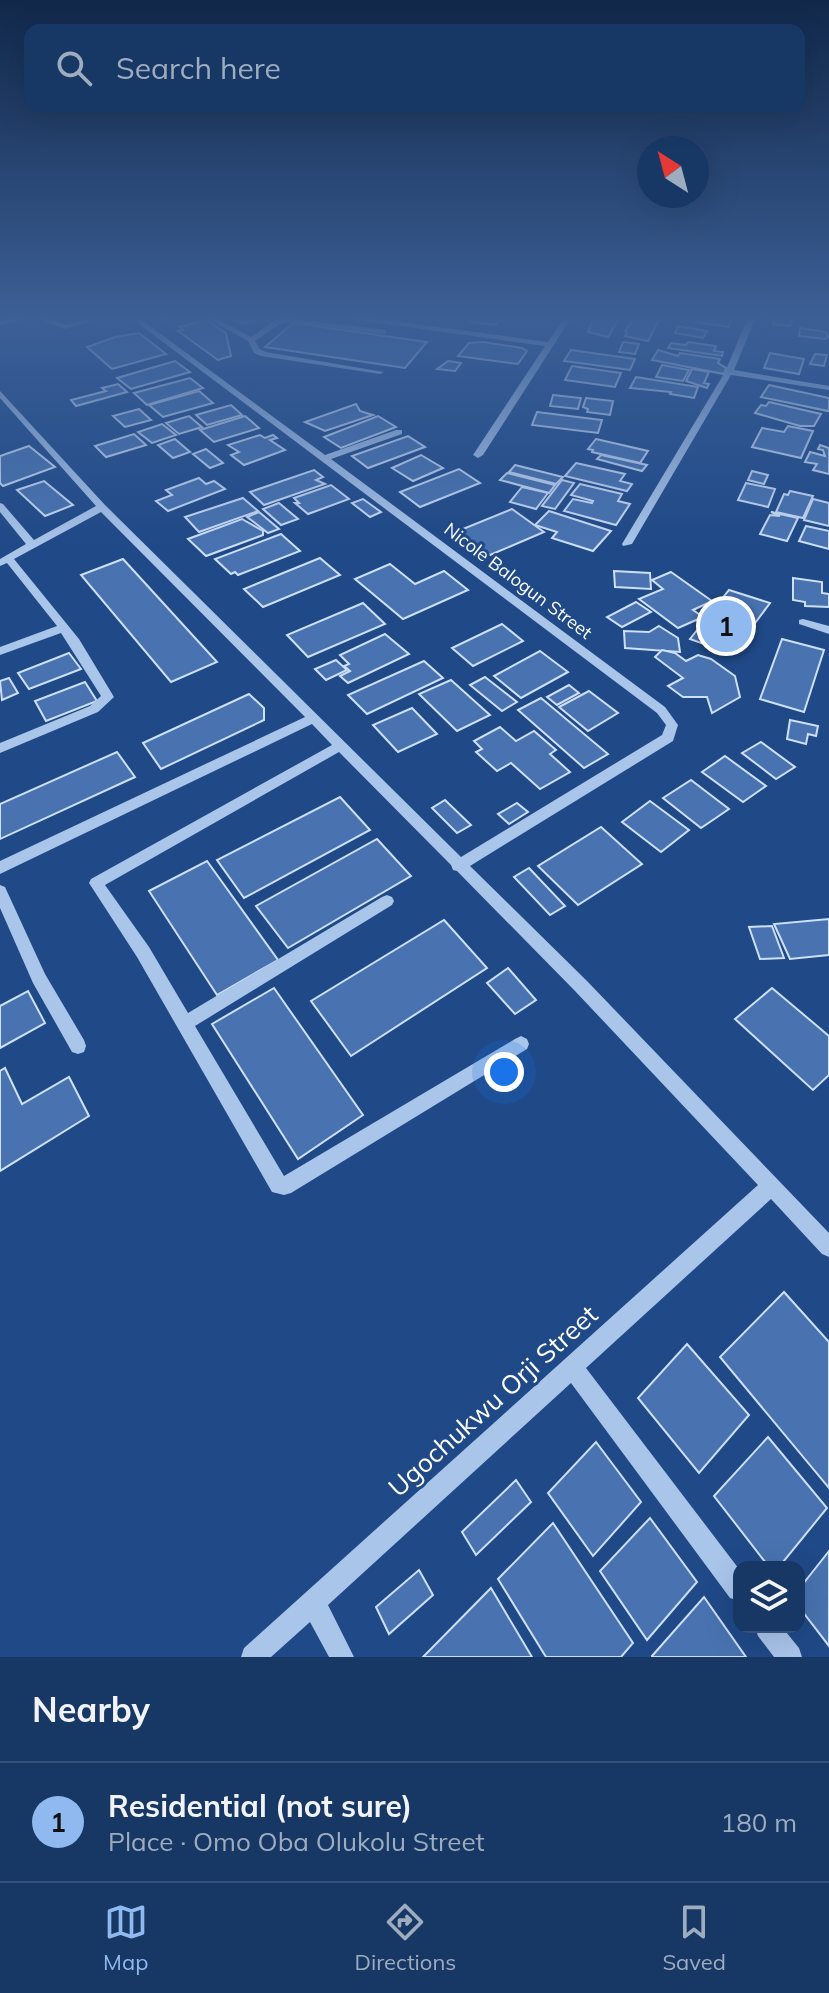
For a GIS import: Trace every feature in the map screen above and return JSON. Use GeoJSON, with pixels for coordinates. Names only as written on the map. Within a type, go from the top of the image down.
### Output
{"type":"FeatureCollection","features":[{"type":"Feature","properties":{"kind":"street","name":"Nicole Balogun Street"},"geometry":{"type":"LineString","coordinates":[[234,392],[661,710],[672,725],[668,738],[458,866]]}},
{"type":"Feature","properties":{"kind":"street"},"geometry":{"type":"LineString","coordinates":[[478,455],[518,392]]}},
{"type":"Feature","properties":{"kind":"street"},"geometry":{"type":"LineString","coordinates":[[627,544],[717,392]]}},
{"type":"Feature","properties":{"kind":"street"},"geometry":{"type":"LineString","coordinates":[[0,393],[102,507],[581,986],[829,1247]]}},
{"type":"Feature","properties":{"kind":"street"},"geometry":{"type":"LineString","coordinates":[[323,459],[399,432]]}},
{"type":"Feature","properties":{"kind":"street"},"geometry":{"type":"LineString","coordinates":[[0,506],[32,545]]}},
{"type":"Feature","properties":{"kind":"street"},"geometry":{"type":"LineString","coordinates":[[0,748],[94,709],[108,697],[96,673],[63,628],[4,561],[102,507]]}},
{"type":"Feature","properties":{"kind":"street"},"geometry":{"type":"LineString","coordinates":[[803,622],[829,630]]}},
{"type":"Feature","properties":{"kind":"street"},"geometry":{"type":"LineString","coordinates":[[0,651],[63,628]]}},
{"type":"Feature","properties":{"kind":"street"},"geometry":{"type":"LineString","coordinates":[[0,868],[312,719]]}},
{"type":"Feature","properties":{"kind":"street"},"geometry":{"type":"LineString","coordinates":[[340,746],[97,881],[279,1185],[284,1186],[521,1044]]}},
{"type":"Feature","properties":{"kind":"street"},"geometry":{"type":"LineString","coordinates":[[0,891],[39,978],[78,1046]]}},
{"type":"Feature","properties":{"kind":"street"},"geometry":{"type":"LineString","coordinates":[[185,1024],[387,901]]}},
{"type":"Feature","properties":{"kind":"street","name":"Ugochukwu Orji Street"},"geometry":{"type":"LineString","coordinates":[[253,1657],[771,1186]]}},
{"type":"Feature","properties":{"kind":"street"},"geometry":{"type":"LineString","coordinates":[[572,1367],[733,1581]]}},
{"type":"Feature","properties":{"kind":"street"},"geometry":{"type":"LineString","coordinates":[[313,1603],[342,1657]]}},
{"type":"Feature","properties":{"kind":"street"},"geometry":{"type":"LineString","coordinates":[[772,1633],[790,1657]]}},
{"type":"Feature","properties":{"kind":"building"},"geometry":{"type":"Polygon","coordinates":[[[101,392],[126,392],[76,406],[71,400],[101,392]]]}},
{"type":"Feature","properties":{"kind":"building"},"geometry":{"type":"Polygon","coordinates":[[[137,392],[189,392],[147,405],[134,393],[137,392]]]}},
{"type":"Feature","properties":{"kind":"building"},"geometry":{"type":"Polygon","coordinates":[[[194,392],[201,392],[213,403],[163,417],[149,405],[194,392]]]}},
{"type":"Feature","properties":{"kind":"building"},"geometry":{"type":"Polygon","coordinates":[[[671,392],[696,392],[694,398],[671,392]]]}},
{"type":"Feature","properties":{"kind":"building"},"geometry":{"type":"Polygon","coordinates":[[[764,392],[803,392],[829,398],[829,409],[828,411],[761,397],[764,392]]]}},
{"type":"Feature","properties":{"kind":"building"},"geometry":{"type":"Polygon","coordinates":[[[553,395],[581,398],[578,409],[550,406],[553,395]]]}},
{"type":"Feature","properties":{"kind":"building"},"geometry":{"type":"Polygon","coordinates":[[[586,398],[613,401],[610,415],[587,412],[588,409],[583,407],[586,398]]]}},
{"type":"Feature","properties":{"kind":"building"},"geometry":{"type":"Polygon","coordinates":[[[769,402],[821,414],[814,426],[800,426],[755,413],[761,405],[766,406],[769,402]]]}},
{"type":"Feature","properties":{"kind":"building"},"geometry":{"type":"Polygon","coordinates":[[[356,404],[360,411],[373,415],[325,431],[305,422],[356,404]]]}},
{"type":"Feature","properties":{"kind":"building"},"geometry":{"type":"Polygon","coordinates":[[[231,405],[242,415],[207,425],[196,415],[231,405]]]}},
{"type":"Feature","properties":{"kind":"building"},"geometry":{"type":"Polygon","coordinates":[[[139,409],[151,420],[125,427],[113,416],[139,409]]]}},
{"type":"Feature","properties":{"kind":"building"},"geometry":{"type":"Polygon","coordinates":[[[537,412],[602,420],[598,433],[532,425],[537,412]]]}},
{"type":"Feature","properties":{"kind":"building"},"geometry":{"type":"Polygon","coordinates":[[[189,416],[202,427],[179,434],[166,423],[189,416]]]}},
{"type":"Feature","properties":{"kind":"building"},"geometry":{"type":"Polygon","coordinates":[[[245,416],[259,428],[214,442],[200,430],[245,416]]]}},
{"type":"Feature","properties":{"kind":"building"},"geometry":{"type":"Polygon","coordinates":[[[378,416],[396,427],[341,448],[324,437],[378,416]]]}},
{"type":"Feature","properties":{"kind":"building"},"geometry":{"type":"Polygon","coordinates":[[[162,424],[176,435],[152,443],[138,432],[162,424]]]}},
{"type":"Feature","properties":{"kind":"building"},"geometry":{"type":"Polygon","coordinates":[[[788,426],[813,431],[801,458],[752,447],[762,428],[784,432],[788,426]]]}},
{"type":"Feature","properties":{"kind":"building"},"geometry":{"type":"Polygon","coordinates":[[[134,434],[146,445],[106,457],[95,446],[134,434]]]}},
{"type":"Feature","properties":{"kind":"building"},"geometry":{"type":"Polygon","coordinates":[[[260,435],[265,438],[273,435],[277,438],[270,440],[285,450],[244,465],[231,455],[239,452],[228,445],[260,435]]]}},
{"type":"Feature","properties":{"kind":"building"},"geometry":{"type":"Polygon","coordinates":[[[408,436],[425,447],[368,468],[352,456],[408,436]]]}},
{"type":"Feature","properties":{"kind":"building"},"geometry":{"type":"Polygon","coordinates":[[[175,439],[190,452],[173,458],[158,445],[175,439]]]}},
{"type":"Feature","properties":{"kind":"building"},"geometry":{"type":"Polygon","coordinates":[[[596,439],[648,451],[640,463],[592,452],[588,449],[596,439]]]}},
{"type":"Feature","properties":{"kind":"building"},"geometry":{"type":"Polygon","coordinates":[[[820,445],[829,448],[829,474],[813,470],[817,464],[805,462],[810,452],[825,456],[823,450],[818,449],[820,445]]]}},
{"type":"Feature","properties":{"kind":"building"},"geometry":{"type":"Polygon","coordinates":[[[29,446],[55,467],[3,486],[0,483],[0,456],[29,446]]]}},
{"type":"Feature","properties":{"kind":"building"},"geometry":{"type":"Polygon","coordinates":[[[206,449],[223,463],[210,468],[193,454],[206,449]]]}},
{"type":"Feature","properties":{"kind":"building"},"geometry":{"type":"Polygon","coordinates":[[[421,455],[443,468],[413,481],[392,468],[421,455]]]}},
{"type":"Feature","properties":{"kind":"building"},"geometry":{"type":"Polygon","coordinates":[[[601,455],[647,465],[642,471],[597,459],[601,455]]]}},
{"type":"Feature","properties":{"kind":"building"},"geometry":{"type":"Polygon","coordinates":[[[576,463],[625,474],[620,481],[632,484],[627,491],[565,476],[576,463]]]}},
{"type":"Feature","properties":{"kind":"building"},"geometry":{"type":"Polygon","coordinates":[[[515,465],[563,477],[556,484],[509,472],[515,465]]]}},
{"type":"Feature","properties":{"kind":"building"},"geometry":{"type":"Polygon","coordinates":[[[459,469],[480,483],[420,507],[400,492],[459,469]]]}},
{"type":"Feature","properties":{"kind":"building"},"geometry":{"type":"Polygon","coordinates":[[[314,470],[323,477],[316,480],[325,484],[264,505],[250,492],[314,470]]]}},
{"type":"Feature","properties":{"kind":"building"},"geometry":{"type":"Polygon","coordinates":[[[752,471],[768,475],[764,484],[748,480],[752,471]]]}},
{"type":"Feature","properties":{"kind":"building"},"geometry":{"type":"Polygon","coordinates":[[[507,473],[555,485],[549,493],[500,480],[507,473]]]}},
{"type":"Feature","properties":{"kind":"building"},"geometry":{"type":"Polygon","coordinates":[[[199,478],[206,484],[214,481],[225,489],[168,511],[156,501],[172,495],[166,490],[199,478]]]}},
{"type":"Feature","properties":{"kind":"building"},"geometry":{"type":"Polygon","coordinates":[[[562,480],[574,483],[555,509],[542,506],[562,480]]]}},
{"type":"Feature","properties":{"kind":"building"},"geometry":{"type":"Polygon","coordinates":[[[44,481],[73,505],[45,516],[17,490],[44,481]]]}},
{"type":"Feature","properties":{"kind":"building"},"geometry":{"type":"Polygon","coordinates":[[[746,483],[775,489],[768,507],[738,500],[746,483]]]}},
{"type":"Feature","properties":{"kind":"building"},"geometry":{"type":"Polygon","coordinates":[[[580,484],[622,494],[618,501],[630,504],[616,525],[564,511],[573,499],[592,503],[571,495],[580,484]]]}},
{"type":"Feature","properties":{"kind":"building"},"geometry":{"type":"Polygon","coordinates":[[[331,485],[349,499],[308,514],[295,503],[299,503],[294,498],[331,485]]]}},
{"type":"Feature","properties":{"kind":"building"},"geometry":{"type":"Polygon","coordinates":[[[522,487],[548,493],[536,509],[510,502],[522,487]]]}},
{"type":"Feature","properties":{"kind":"building"},"geometry":{"type":"Polygon","coordinates":[[[790,491],[813,496],[803,518],[776,512],[784,494],[788,495],[790,491]]]}},
{"type":"Feature","properties":{"kind":"building"},"geometry":{"type":"Polygon","coordinates":[[[243,498],[258,511],[199,532],[185,517],[243,498]]]}},
{"type":"Feature","properties":{"kind":"building"},"geometry":{"type":"Polygon","coordinates":[[[363,499],[381,512],[370,517],[352,503],[363,499]]]}},
{"type":"Feature","properties":{"kind":"building"},"geometry":{"type":"Polygon","coordinates":[[[813,499],[829,503],[829,526],[804,520],[813,499]]]}},
{"type":"Feature","properties":{"kind":"building"},"geometry":{"type":"Polygon","coordinates":[[[279,503],[298,519],[281,525],[263,509],[279,503]]]}},
{"type":"Feature","properties":{"kind":"building"},"geometry":{"type":"Polygon","coordinates":[[[512,509],[544,532],[490,555],[458,531],[512,509]]]}},
{"type":"Feature","properties":{"kind":"building"},"geometry":{"type":"Polygon","coordinates":[[[549,511],[611,531],[593,551],[552,538],[557,532],[535,525],[549,511]]]}},
{"type":"Feature","properties":{"kind":"building"},"geometry":{"type":"Polygon","coordinates":[[[259,512],[279,529],[268,533],[247,517],[259,512]]]}},
{"type":"Feature","properties":{"kind":"building"},"geometry":{"type":"Polygon","coordinates":[[[771,512],[798,518],[787,541],[760,534],[770,515],[780,516],[771,512]]]}},
{"type":"Feature","properties":{"kind":"building"},"geometry":{"type":"Polygon","coordinates":[[[242,519],[263,531],[263,535],[206,556],[188,539],[242,519]]]}},
{"type":"Feature","properties":{"kind":"building"},"geometry":{"type":"Polygon","coordinates":[[[806,526],[829,531],[829,549],[799,541],[806,526]]]}},
{"type":"Feature","properties":{"kind":"building"},"geometry":{"type":"Polygon","coordinates":[[[281,534],[300,551],[238,575],[235,572],[231,574],[215,559],[281,534]]]}},
{"type":"Feature","properties":{"kind":"building"},"geometry":{"type":"Polygon","coordinates":[[[320,558],[340,575],[263,607],[244,589],[320,558]]]}},
{"type":"Feature","properties":{"kind":"building"},"geometry":{"type":"Polygon","coordinates":[[[123,559],[217,662],[171,682],[81,575],[123,559]]]}},
{"type":"Feature","properties":{"kind":"building"},"geometry":{"type":"Polygon","coordinates":[[[390,564],[415,584],[444,571],[468,590],[403,619],[355,579],[390,564]]]}},
{"type":"Feature","properties":{"kind":"building"},"geometry":{"type":"Polygon","coordinates":[[[614,571],[650,573],[651,589],[615,587],[614,571]]]}},
{"type":"Feature","properties":{"kind":"building"},"geometry":{"type":"Polygon","coordinates":[[[671,572],[712,601],[693,610],[703,617],[678,628],[639,599],[663,589],[652,580],[671,572]]]}},
{"type":"Feature","properties":{"kind":"building"},"geometry":{"type":"Polygon","coordinates":[[[793,578],[822,582],[822,593],[829,594],[829,607],[805,606],[805,602],[793,600],[793,578]]]}},
{"type":"Feature","properties":{"kind":"building"},"geometry":{"type":"Polygon","coordinates":[[[729,590],[770,603],[732,654],[690,639],[729,590]]]}},
{"type":"Feature","properties":{"kind":"building"},"geometry":{"type":"Polygon","coordinates":[[[636,602],[651,612],[622,627],[607,617],[636,602]]]}},
{"type":"Feature","properties":{"kind":"building"},"geometry":{"type":"Polygon","coordinates":[[[363,603],[385,624],[308,657],[287,635],[363,603]]]}},
{"type":"Feature","properties":{"kind":"building"},"geometry":{"type":"Polygon","coordinates":[[[502,624],[523,641],[473,666],[452,648],[502,624]]]}},
{"type":"Feature","properties":{"kind":"building"},"geometry":{"type":"Polygon","coordinates":[[[659,626],[678,638],[680,652],[625,648],[624,631],[649,632],[659,626]]]}},
{"type":"Feature","properties":{"kind":"building"},"geometry":{"type":"Polygon","coordinates":[[[385,634],[409,654],[348,683],[340,676],[350,671],[344,666],[349,664],[340,655],[385,634]]]}},
{"type":"Feature","properties":{"kind":"building"},"geometry":{"type":"Polygon","coordinates":[[[782,639],[824,650],[804,712],[760,699],[782,639]]]}},
{"type":"Feature","properties":{"kind":"building"},"geometry":{"type":"Polygon","coordinates":[[[662,650],[675,653],[686,661],[698,655],[711,659],[735,676],[740,697],[712,713],[707,697],[683,697],[668,686],[683,678],[655,657],[662,650]]]}},
{"type":"Feature","properties":{"kind":"building"},"geometry":{"type":"Polygon","coordinates":[[[540,651],[568,672],[521,698],[494,676],[540,651]]]}},
{"type":"Feature","properties":{"kind":"building"},"geometry":{"type":"Polygon","coordinates":[[[69,653],[81,669],[29,689],[18,673],[69,653]]]}},
{"type":"Feature","properties":{"kind":"building"},"geometry":{"type":"Polygon","coordinates":[[[336,660],[347,670],[326,680],[315,669],[336,660]]]}},
{"type":"Feature","properties":{"kind":"building"},"geometry":{"type":"Polygon","coordinates":[[[424,661],[443,678],[367,714],[348,695],[424,661]]]}},
{"type":"Feature","properties":{"kind":"building"},"geometry":{"type":"Polygon","coordinates":[[[485,677],[517,702],[502,711],[470,685],[485,677]]]}},
{"type":"Feature","properties":{"kind":"building"},"geometry":{"type":"Polygon","coordinates":[[[9,678],[18,693],[2,700],[0,681],[9,678]]]}},
{"type":"Feature","properties":{"kind":"building"},"geometry":{"type":"Polygon","coordinates":[[[451,680],[490,715],[457,731],[419,694],[451,680]]]}},
{"type":"Feature","properties":{"kind":"building"},"geometry":{"type":"Polygon","coordinates":[[[85,682],[97,701],[46,721],[35,701],[85,682]]]}},
{"type":"Feature","properties":{"kind":"building"},"geometry":{"type":"Polygon","coordinates":[[[569,685],[579,693],[557,705],[547,697],[569,685]]]}},
{"type":"Feature","properties":{"kind":"building"},"geometry":{"type":"Polygon","coordinates":[[[589,691],[618,713],[588,731],[559,707],[589,691]]]}},
{"type":"Feature","properties":{"kind":"building"},"geometry":{"type":"Polygon","coordinates":[[[249,694],[264,708],[264,720],[161,769],[143,743],[249,694]]]}},
{"type":"Feature","properties":{"kind":"building"},"geometry":{"type":"Polygon","coordinates":[[[541,698],[608,754],[584,768],[518,710],[541,698]]]}},
{"type":"Feature","properties":{"kind":"building"},"geometry":{"type":"Polygon","coordinates":[[[412,708],[437,734],[398,752],[373,725],[412,708]]]}},
{"type":"Feature","properties":{"kind":"building"},"geometry":{"type":"Polygon","coordinates":[[[790,720],[818,726],[816,736],[808,734],[806,744],[787,739],[790,720]]]}},
{"type":"Feature","properties":{"kind":"building"},"geometry":{"type":"Polygon","coordinates":[[[500,727],[516,741],[534,731],[556,750],[550,754],[570,772],[540,789],[511,763],[497,771],[476,752],[482,749],[474,741],[500,727]]]}},
{"type":"Feature","properties":{"kind":"building"},"geometry":{"type":"Polygon","coordinates":[[[761,742],[795,767],[776,779],[742,753],[761,742]]]}},
{"type":"Feature","properties":{"kind":"building"},"geometry":{"type":"Polygon","coordinates":[[[117,752],[135,777],[0,839],[0,804],[117,752]]]}},
{"type":"Feature","properties":{"kind":"building"},"geometry":{"type":"Polygon","coordinates":[[[725,756],[766,786],[743,802],[702,772],[725,756]]]}},
{"type":"Feature","properties":{"kind":"building"},"geometry":{"type":"Polygon","coordinates":[[[691,780],[729,809],[701,828],[663,798],[691,780]]]}},
{"type":"Feature","properties":{"kind":"building"},"geometry":{"type":"Polygon","coordinates":[[[340,797],[370,830],[244,898],[217,860],[340,797]]]}},
{"type":"Feature","properties":{"kind":"building"},"geometry":{"type":"Polygon","coordinates":[[[445,800],[471,825],[457,833],[432,808],[445,800]]]}},
{"type":"Feature","properties":{"kind":"building"},"geometry":{"type":"Polygon","coordinates":[[[650,801],[689,830],[661,852],[622,822],[650,801]]]}},
{"type":"Feature","properties":{"kind":"building"},"geometry":{"type":"Polygon","coordinates":[[[517,803],[528,812],[509,824],[498,814],[517,803]]]}},
{"type":"Feature","properties":{"kind":"building"},"geometry":{"type":"Polygon","coordinates":[[[601,827],[642,864],[578,905],[538,866],[601,827]]]}},
{"type":"Feature","properties":{"kind":"building"},"geometry":{"type":"Polygon","coordinates":[[[377,839],[411,876],[288,948],[256,906],[377,839]]]}},
{"type":"Feature","properties":{"kind":"building"},"geometry":{"type":"Polygon","coordinates":[[[207,861],[278,960],[217,995],[149,891],[207,861]]]}},
{"type":"Feature","properties":{"kind":"building"},"geometry":{"type":"Polygon","coordinates":[[[529,868],[565,906],[550,915],[514,877],[529,868]]]}},
{"type":"Feature","properties":{"kind":"building"},"geometry":{"type":"Polygon","coordinates":[[[829,919],[829,955],[790,959],[774,924],[829,919]]]}},
{"type":"Feature","properties":{"kind":"building"},"geometry":{"type":"Polygon","coordinates":[[[444,920],[487,968],[351,1056],[311,1001],[444,920]]]}},
{"type":"Feature","properties":{"kind":"building"},"geometry":{"type":"Polygon","coordinates":[[[772,926],[784,958],[760,959],[749,927],[772,926]]]}},
{"type":"Feature","properties":{"kind":"building"},"geometry":{"type":"Polygon","coordinates":[[[508,968],[536,1000],[515,1014],[487,983],[508,968]]]}},
{"type":"Feature","properties":{"kind":"building"},"geometry":{"type":"Polygon","coordinates":[[[274,988],[363,1115],[298,1159],[212,1024],[274,988]]]}},
{"type":"Feature","properties":{"kind":"building"},"geometry":{"type":"Polygon","coordinates":[[[772,988],[829,1036],[829,1075],[813,1090],[735,1019],[772,988]]]}},
{"type":"Feature","properties":{"kind":"building"},"geometry":{"type":"Polygon","coordinates":[[[28,991],[45,1023],[0,1048],[0,1006],[28,991]]]}},
{"type":"Feature","properties":{"kind":"building"},"geometry":{"type":"Polygon","coordinates":[[[5,1068],[22,1104],[69,1077],[89,1116],[0,1171],[0,1071],[5,1068]]]}},
{"type":"Feature","properties":{"kind":"building"},"geometry":{"type":"Polygon","coordinates":[[[784,1292],[829,1342],[829,1488],[720,1357],[784,1292]]]}},
{"type":"Feature","properties":{"kind":"building"},"geometry":{"type":"Polygon","coordinates":[[[687,1344],[749,1415],[699,1473],[638,1398],[687,1344]]]}},
{"type":"Feature","properties":{"kind":"building"},"geometry":{"type":"Polygon","coordinates":[[[768,1437],[827,1508],[784,1561],[764,1561],[714,1496],[768,1437]]]}},
{"type":"Feature","properties":{"kind":"building"},"geometry":{"type":"Polygon","coordinates":[[[596,1442],[641,1502],[593,1556],[548,1493],[596,1442]]]}},
{"type":"Feature","properties":{"kind":"building"},"geometry":{"type":"Polygon","coordinates":[[[516,1480],[531,1502],[476,1555],[462,1532],[516,1480]]]}},
{"type":"Feature","properties":{"kind":"building"},"geometry":{"type":"Polygon","coordinates":[[[650,1518],[697,1582],[647,1640],[600,1571],[650,1518]]]}},
{"type":"Feature","properties":{"kind":"building"},"geometry":{"type":"Polygon","coordinates":[[[553,1523],[633,1643],[621,1657],[546,1657],[498,1579],[553,1523]]]}},
{"type":"Feature","properties":{"kind":"building"},"geometry":{"type":"Polygon","coordinates":[[[829,1551],[829,1646],[805,1615],[805,1581],[829,1551]]]}},
{"type":"Feature","properties":{"kind":"building"},"geometry":{"type":"Polygon","coordinates":[[[419,1570],[433,1595],[389,1634],[376,1607],[419,1570]]]}},
{"type":"Feature","properties":{"kind":"building"},"geometry":{"type":"Polygon","coordinates":[[[491,1588],[532,1657],[423,1657],[491,1588]]]}},
{"type":"Feature","properties":{"kind":"building"},"geometry":{"type":"Polygon","coordinates":[[[704,1597],[746,1657],[652,1657],[652,1656],[704,1597]]]}},
{"type":"Feature","properties":{"kind":"place","name":"Residential (not sure)"},"geometry":{"type":"Point","coordinates":[726,626]}}]}
